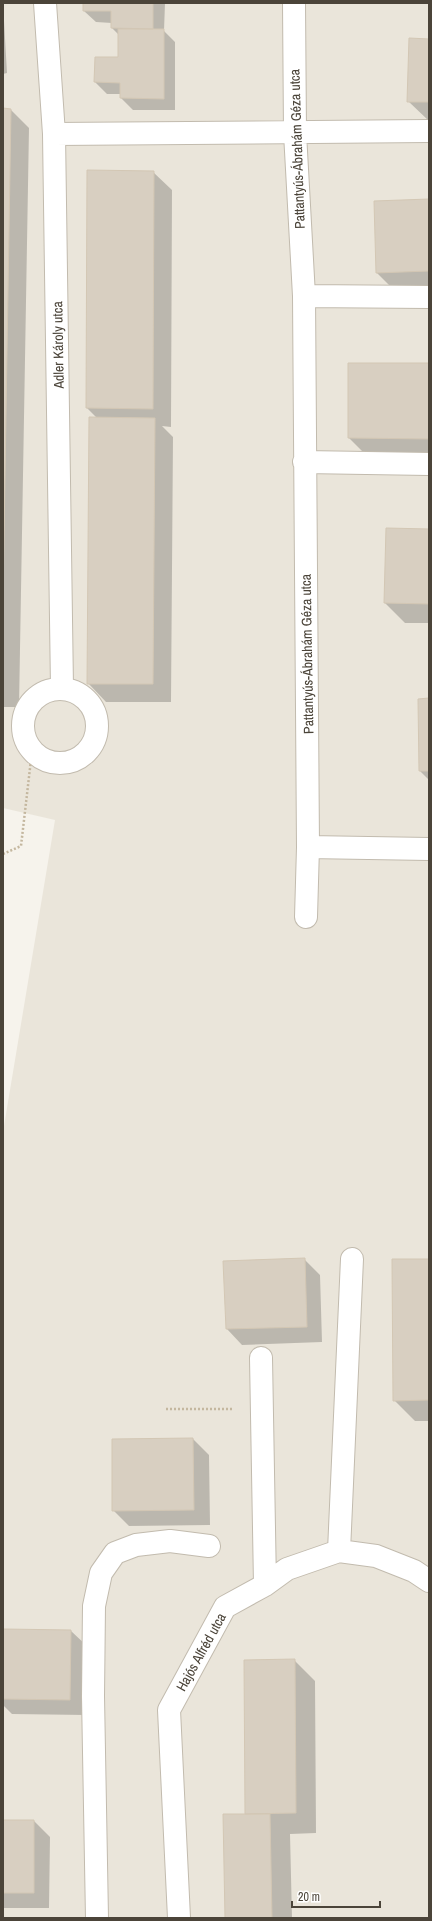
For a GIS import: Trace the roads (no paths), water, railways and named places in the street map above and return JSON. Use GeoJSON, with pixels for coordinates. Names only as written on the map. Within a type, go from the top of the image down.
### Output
{"type":"FeatureCollection","features":[{"type":"Feature","properties":{"kind":"street","name":"Adler Károly utca"},"geometry":{"type":"LineString","coordinates":[[45,3],[54,134],[62,688]]}},
{"type":"Feature","properties":{"kind":"street","name":"Pattantyús-Ábrahám Géza utca"},"geometry":{"type":"LineString","coordinates":[[294,3],[296,133],[304,296],[304,462],[308,847],[306,917]]}},
{"type":"Feature","properties":{"kind":"street"},"geometry":{"type":"LineString","coordinates":[[54,134],[429,131]]}},
{"type":"Feature","properties":{"kind":"street"},"geometry":{"type":"LineString","coordinates":[[304,296],[429,297]]}},
{"type":"Feature","properties":{"kind":"street"},"geometry":{"type":"LineString","coordinates":[[304,462],[429,464]]}},
{"type":"Feature","properties":{"kind":"street"},"geometry":{"type":"LineString","coordinates":[[62,688],[74,690],[93,706],[97,718],[98,729],[95,741],[88,752],[78,759],[66,763],[54,763],[42,758],[32,751],[26,740],[23,728],[24,715],[29,704],[38,695],[50,689],[62,688]]}},
{"type":"Feature","properties":{"kind":"street"},"geometry":{"type":"LineString","coordinates":[[308,847],[429,849]]}},
{"type":"Feature","properties":{"kind":"street"},"geometry":{"type":"LineString","coordinates":[[339,1551],[352,1259]]}},
{"type":"Feature","properties":{"kind":"street"},"geometry":{"type":"LineString","coordinates":[[261,1358],[265,1585]]}},
{"type":"Feature","properties":{"kind":"street"},"geometry":{"type":"LineString","coordinates":[[97,1918],[93,1696],[94,1606],[102,1573],[115,1552],[136,1545],[170,1541],[209,1546]]}},
{"type":"Feature","properties":{"kind":"street","name":"Hajós Alfréd utca"},"geometry":{"type":"LineString","coordinates":[[179,1918],[169,1710],[225,1607],[265,1585],[287,1569],[339,1551],[376,1556],[414,1571],[429,1581]]}}]}
